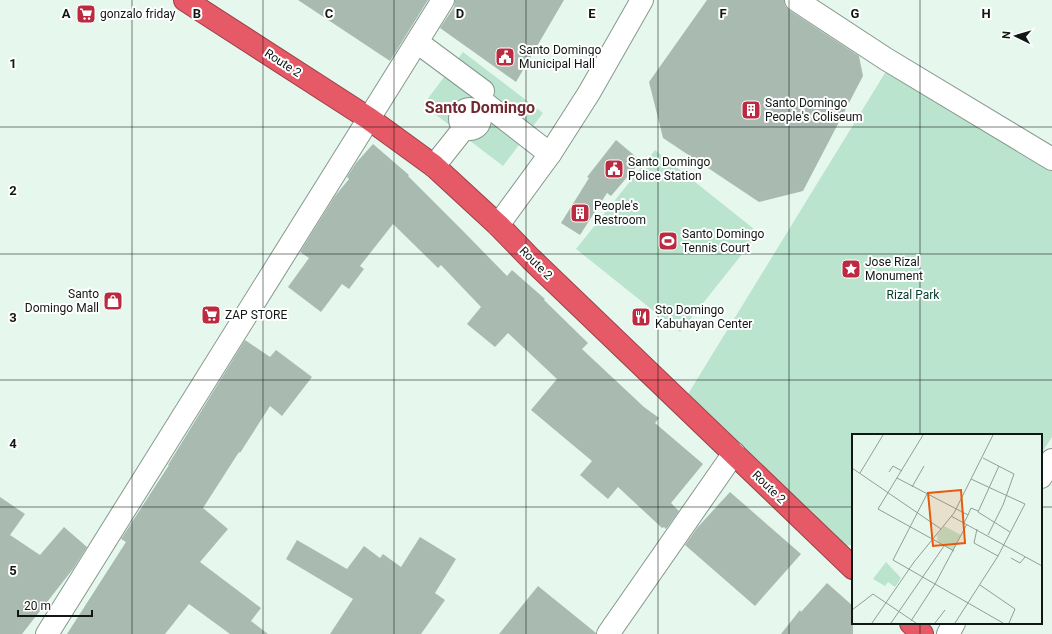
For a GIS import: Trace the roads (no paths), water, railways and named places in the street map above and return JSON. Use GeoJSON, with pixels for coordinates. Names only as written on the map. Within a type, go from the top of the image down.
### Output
{"type":"FeatureCollection","features":[{"type":"Feature","properties":{"kind":"highway","name":"Route 2"},"geometry":{"type":"LineString","coordinates":[[185,0],[368,118],[434,166],[498,225],[852,567]]}},
{"type":"Feature","properties":{"kind":"highway"},"geometry":{"type":"LineString","coordinates":[[912,624],[922,634]]}},
{"type":"Feature","properties":{"kind":"street"},"geometry":{"type":"LineString","coordinates":[[47,634],[443,0]]}},
{"type":"Feature","properties":{"kind":"street"},"geometry":{"type":"LineString","coordinates":[[498,225],[553,149],[590,93],[642,0]]}},
{"type":"Feature","properties":{"kind":"street"},"geometry":{"type":"LineString","coordinates":[[796,0],[886,59],[1052,159]]}},
{"type":"Feature","properties":{"kind":"street"},"geometry":{"type":"LineString","coordinates":[[414,46],[480,105],[553,149]]}},
{"type":"Feature","properties":{"kind":"street"},"geometry":{"type":"LineString","coordinates":[[434,166],[480,105]]}},
{"type":"Feature","properties":{"kind":"street"},"geometry":{"type":"LineString","coordinates":[[608,634],[734,453]]}},
{"type":"Feature","properties":{"kind":"street"},"geometry":{"type":"LineString","coordinates":[[1042,475],[1052,460]]}},
{"type":"Feature","properties":{"kind":"street"},"geometry":{"type":"LineString","coordinates":[[948,634],[953,624]]}},
{"type":"Feature","properties":{"kind":"place","name":"gonzalo friday"},"geometry":{"type":"Point","coordinates":[86,14]}},
{"type":"Feature","properties":{"kind":"place","name":"Santo Domingo Municipal Hall"},"geometry":{"type":"Point","coordinates":[505,57]}},
{"type":"Feature","properties":{"kind":"place","name":"Santo Domingo People's Coliseum"},"geometry":{"type":"Point","coordinates":[751,110]}},
{"type":"Feature","properties":{"kind":"place","name":"Santo Domingo Police Station"},"geometry":{"type":"Point","coordinates":[614,169]}},
{"type":"Feature","properties":{"kind":"place","name":"People's Restroom"},"geometry":{"type":"Point","coordinates":[580,213]}},
{"type":"Feature","properties":{"kind":"place","name":"Santo Domingo Tennis Court"},"geometry":{"type":"Point","coordinates":[668,241]}},
{"type":"Feature","properties":{"kind":"place","name":"Jose Rizal Monument"},"geometry":{"type":"Point","coordinates":[851,269]}},
{"type":"Feature","properties":{"kind":"place","name":"Santo Domingo Mall"},"geometry":{"type":"Point","coordinates":[113,301]}},
{"type":"Feature","properties":{"kind":"place","name":"ZAP STORE"},"geometry":{"type":"Point","coordinates":[211,315]}},
{"type":"Feature","properties":{"kind":"place","name":"Sto Domingo Kabuhayan Center"},"geometry":{"type":"Point","coordinates":[641,317]}},
{"type":"Feature","properties":{"kind":"district","name":"Santo Domingo"},"geometry":{"type":"Point","coordinates":[480,107]}},
{"type":"Feature","properties":{"kind":"park label","name":"Rizal Park"},"geometry":{"type":"Point","coordinates":[913,295]}}]}
